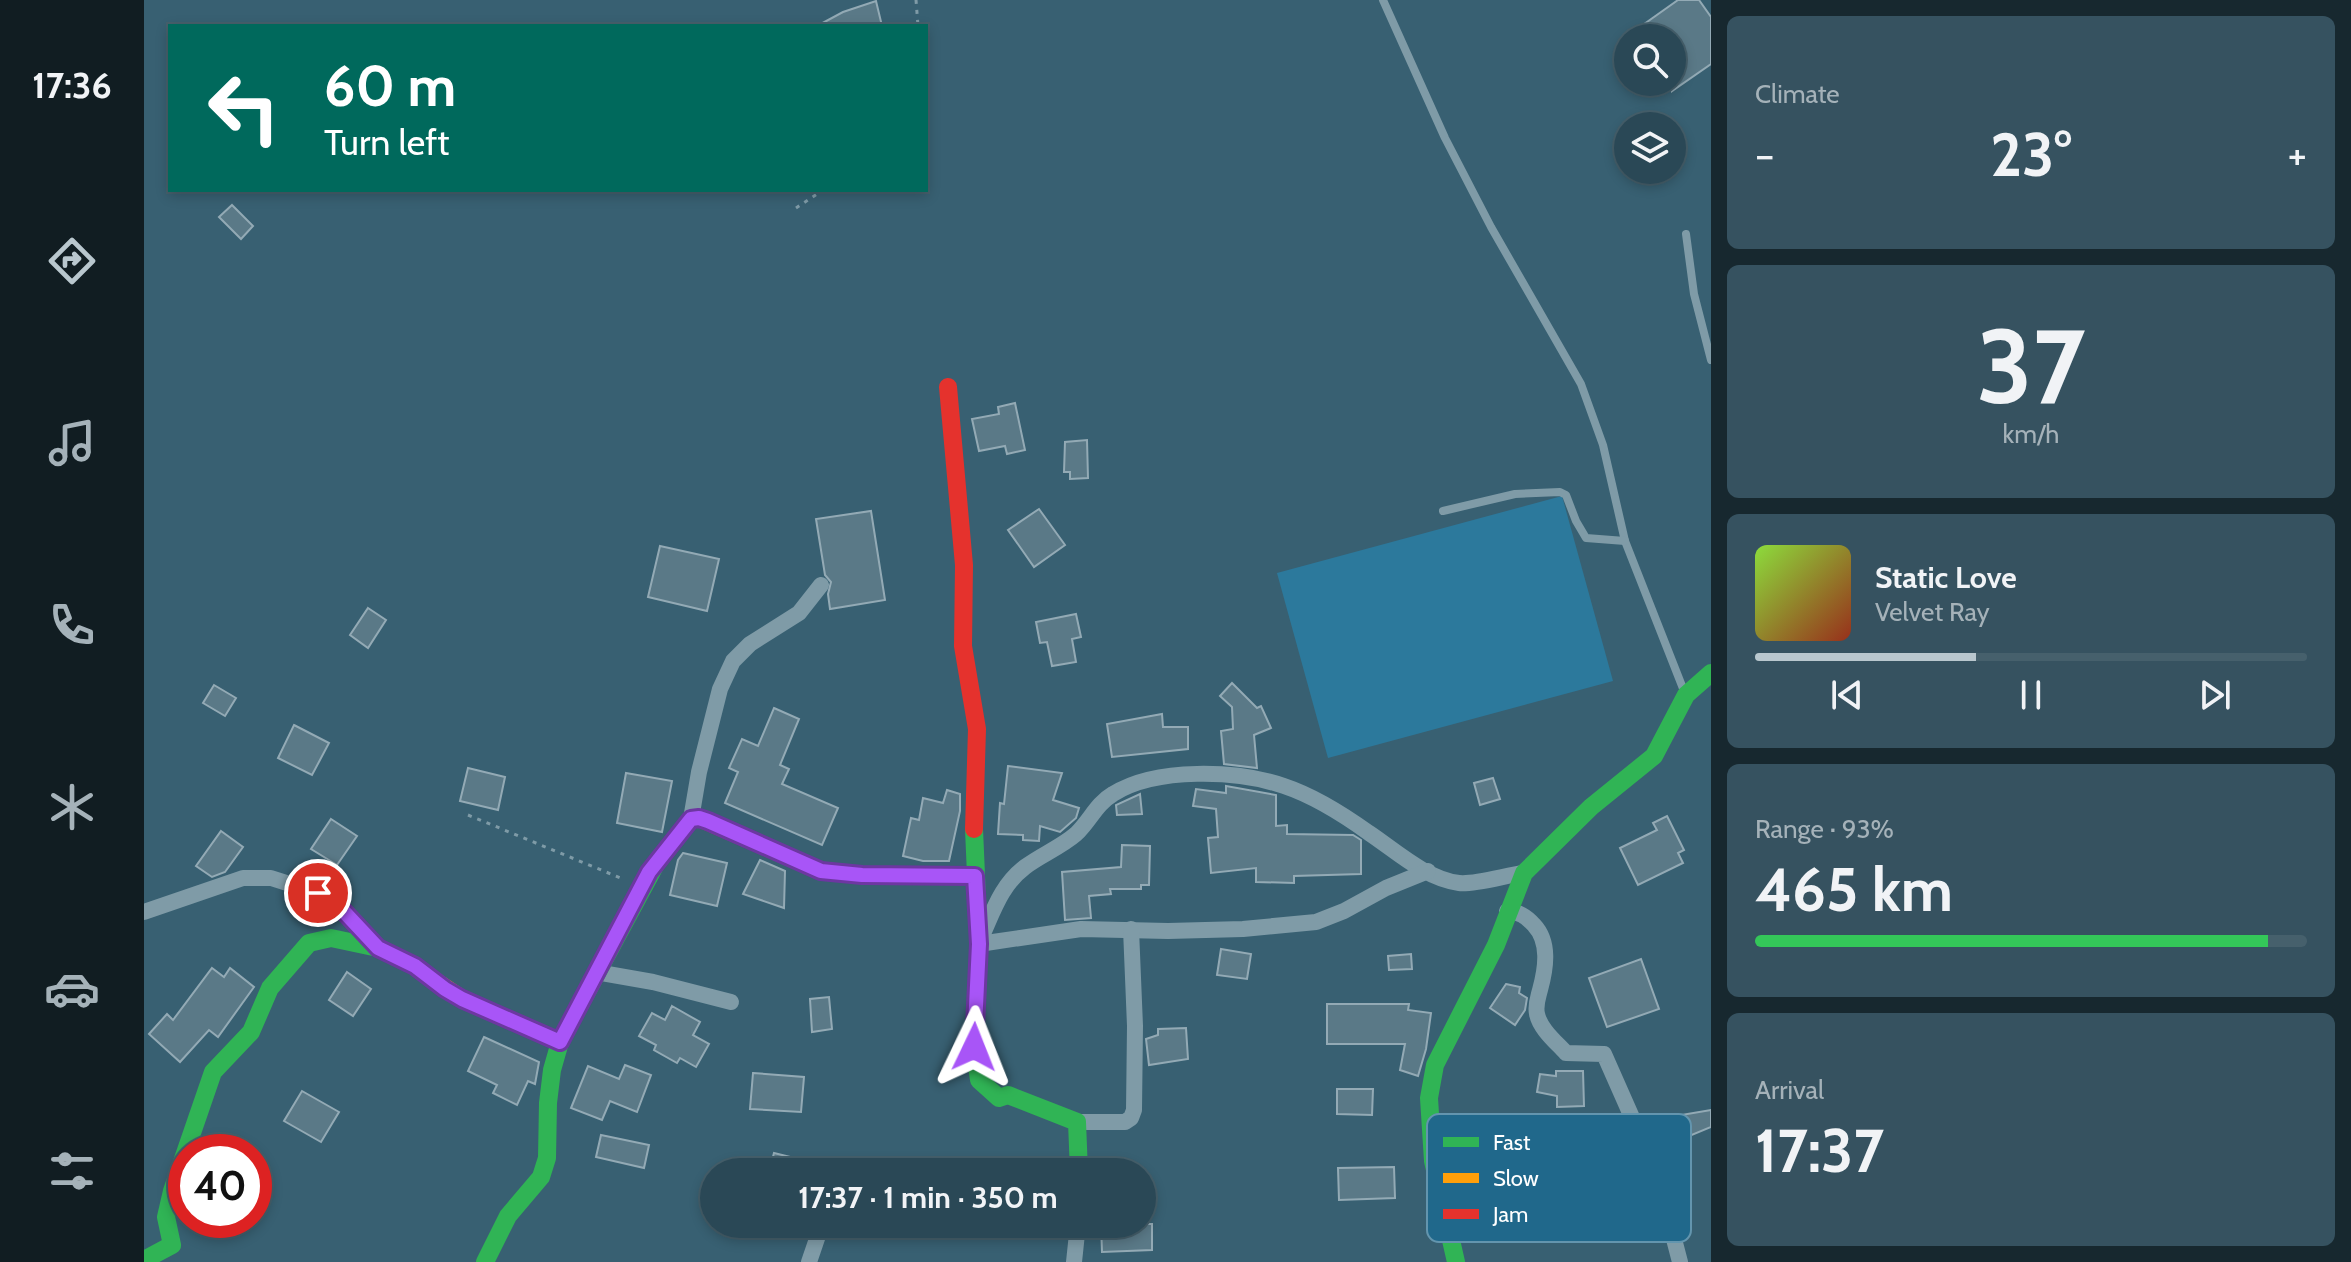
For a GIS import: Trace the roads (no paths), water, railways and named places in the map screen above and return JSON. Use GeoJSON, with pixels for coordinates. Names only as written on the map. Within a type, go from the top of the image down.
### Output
{"type":"FeatureCollection","features":[{"type":"Feature","properties":{"kind":"street"},"geometry":{"type":"LineString","coordinates":[[948,387],[964,565],[963,646],[977,729],[975,876],[979,944],[974,1047],[979,1080],[999,1098],[1008,1095],[1077,1122],[1125,1122],[1131,1118],[1134,1110],[1135,1026],[1131,929]]}},
{"type":"Feature","properties":{"kind":"street"},"geometry":{"type":"LineString","coordinates":[[485,1262],[508,1216],[541,1177],[547,1158],[551,1081],[560,1042],[649,872],[691,819],[699,772],[720,689],[733,661],[750,644],[799,613],[821,585]]}},
{"type":"Feature","properties":{"kind":"street"},"geometry":{"type":"LineString","coordinates":[[1430,1114],[1429,1098],[1435,1065],[1496,945],[1524,873],[1591,807],[1654,756],[1686,695],[1711,673]]}},
{"type":"Feature","properties":{"kind":"street"},"geometry":{"type":"LineString","coordinates":[[979,944],[999,897],[1008,882],[1024,867],[1077,833],[1094,808],[1111,795],[1137,781],[1170,775],[1249,778],[1287,787],[1345,817],[1390,850],[1446,881],[1463,884],[1524,873]]}},
{"type":"Feature","properties":{"kind":"street"},"geometry":{"type":"LineString","coordinates":[[691,819],[708,821],[821,871],[862,875],[975,876]]}},
{"type":"Feature","properties":{"kind":"street"},"geometry":{"type":"LineString","coordinates":[[979,944],[1070,930],[1243,929],[1316,922],[1428,871]]}},
{"type":"Feature","properties":{"kind":"street"},"geometry":{"type":"LineString","coordinates":[[144,912],[243,878],[271,878],[318,893],[335,902],[378,948]]}},
{"type":"Feature","properties":{"kind":"street"},"geometry":{"type":"LineString","coordinates":[[1507,911],[1518,912],[1525,917],[1541,933],[1544,941],[1544,973],[1536,1007],[1543,1027],[1566,1053],[1604,1054],[1630,1114]]}},
{"type":"Feature","properties":{"kind":"street"},"geometry":{"type":"LineString","coordinates":[[144,1260],[172,1245],[166,1217],[172,1191],[213,1072],[251,1032],[270,988],[309,943],[331,938],[378,948],[415,966],[462,999],[560,1042]]}},
{"type":"Feature","properties":{"kind":"street"},"geometry":{"type":"LineString","coordinates":[[596,972],[653,982],[731,1002]]}},
{"type":"Feature","properties":{"kind":"street"},"geometry":{"type":"LineString","coordinates":[[1077,1122],[1078,1158]]}},
{"type":"Feature","properties":{"kind":"street"},"geometry":{"type":"LineString","coordinates":[[809,1262],[817,1238]]}},
{"type":"Feature","properties":{"kind":"street"},"geometry":{"type":"LineString","coordinates":[[1074,1262],[1077,1238]]}},
{"type":"Feature","properties":{"kind":"street"},"geometry":{"type":"LineString","coordinates":[[1451,1242],[1456,1262]]}},
{"type":"Feature","properties":{"kind":"street"},"geometry":{"type":"LineString","coordinates":[[1675,1242],[1680,1262]]}},
{"type":"Feature","properties":{"kind":"lane"},"geometry":{"type":"LineString","coordinates":[[1383,0],[1445,138],[1491,227],[1581,384],[1603,445],[1625,541],[1686,695]]}},
{"type":"Feature","properties":{"kind":"lane"},"geometry":{"type":"LineString","coordinates":[[1686,234],[1694,294],[1711,360]]}},
{"type":"Feature","properties":{"kind":"lane"},"geometry":{"type":"LineString","coordinates":[[1443,511],[1515,494],[1560,492],[1566,495],[1586,538],[1625,541]]}}]}
